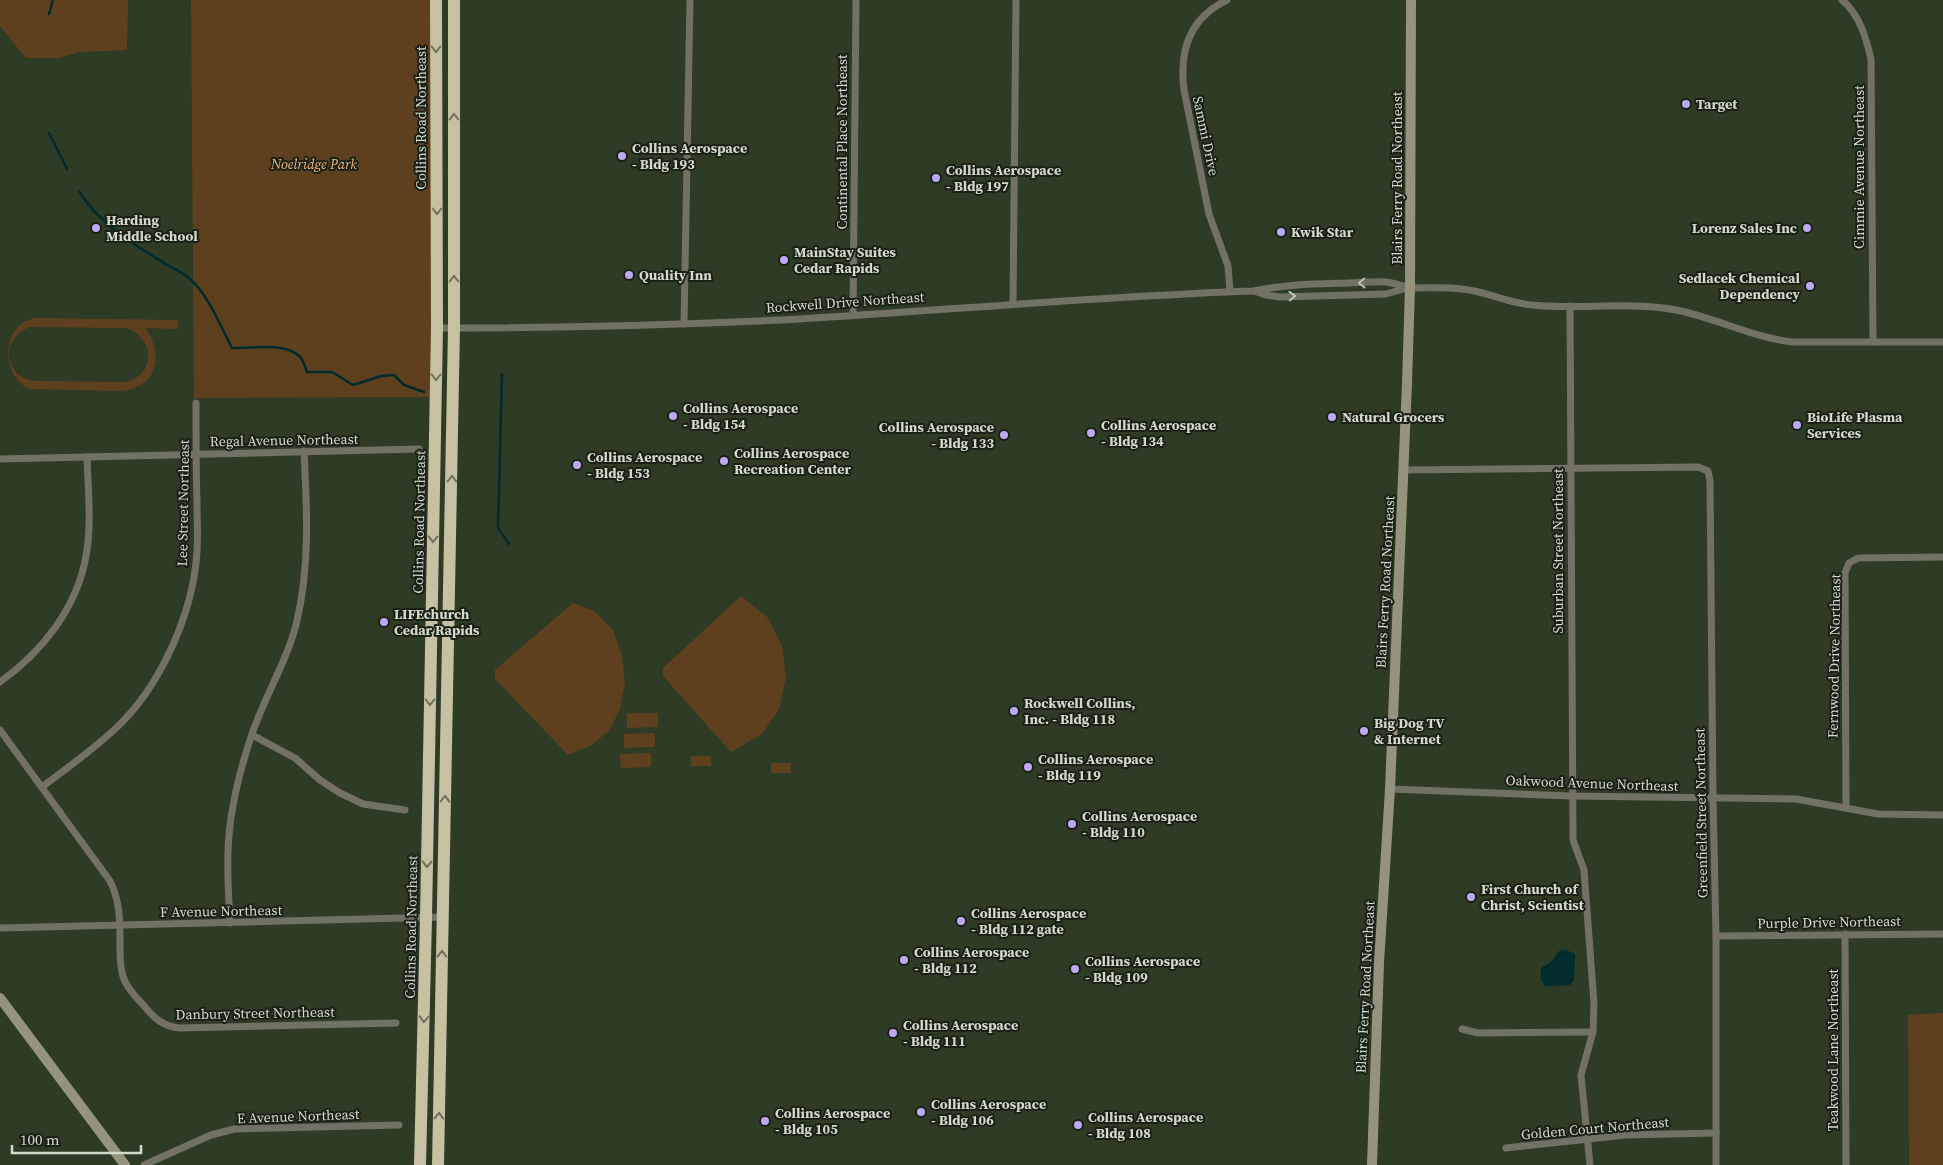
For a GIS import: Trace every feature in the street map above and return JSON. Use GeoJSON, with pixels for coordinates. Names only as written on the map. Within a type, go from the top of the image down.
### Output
{"type":"FeatureCollection","features":[{"type":"Feature","properties":{"kind":"highway","name":"Collins Road Northeast"},"geometry":{"type":"LineString","coordinates":[[420,1165],[437,328],[436,0]]}},
{"type":"Feature","properties":{"kind":"highway"},"geometry":{"type":"LineString","coordinates":[[438,1165],[454,328],[454,0]]}},
{"type":"Feature","properties":{"kind":"main road","name":"Blairs Ferry Road Northeast"},"geometry":{"type":"LineString","coordinates":[[1372,1165],[1379,963],[1390,788],[1404,470],[1410,288],[1411,0]]}},
{"type":"Feature","properties":{"kind":"main road"},"geometry":{"type":"LineString","coordinates":[[0,998],[125,1165]]}},
{"type":"Feature","properties":{"kind":"street"},"geometry":{"type":"LineString","coordinates":[[684,324],[690,0]]}},
{"type":"Feature","properties":{"kind":"street","name":"Continental Place Northeast"},"geometry":{"type":"LineString","coordinates":[[853,315],[856,0]]}},
{"type":"Feature","properties":{"kind":"street"},"geometry":{"type":"LineString","coordinates":[[1013,304],[1016,0]]}},
{"type":"Feature","properties":{"kind":"street","name":"Sammi Drive"},"geometry":{"type":"LineString","coordinates":[[1227,0],[1218,4],[1203,17],[1192,32],[1184,50],[1181,70],[1209,214],[1228,266],[1230,292]]}},
{"type":"Feature","properties":{"kind":"street","name":"Cimmie Avenue Northeast"},"geometry":{"type":"LineString","coordinates":[[1847,1],[1859,21],[1871,59],[1873,342]]}},
{"type":"Feature","properties":{"kind":"street","name":"Rockwell Drive Northeast"},"geometry":{"type":"LineString","coordinates":[[437,328],[684,324],[1254,291],[1271,287],[1321,284],[1386,282],[1410,288],[1461,289],[1486,293],[1508,301],[1532,305],[1650,307],[1673,310],[1705,317],[1768,339],[1792,342],[1943,342]]}},
{"type":"Feature","properties":{"kind":"street","name":"Rockwell Drive Northeast"},"geometry":{"type":"LineString","coordinates":[[1254,291],[1266,296],[1280,297],[1386,294],[1410,288]]}},
{"type":"Feature","properties":{"kind":"street","name":"Suburban Street Northeast"},"geometry":{"type":"LineString","coordinates":[[1570,306],[1573,840],[1584,870],[1594,1004],[1593,1032],[1581,1075],[1590,1165]]}},
{"type":"Feature","properties":{"kind":"street","name":"Lee Street Northeast"},"geometry":{"type":"LineString","coordinates":[[42,787],[115,729],[154,680],[169,652],[189,602],[197,551],[196,403]]}},
{"type":"Feature","properties":{"kind":"street","name":"Regal Avenue Northeast"},"geometry":{"type":"LineString","coordinates":[[0,459],[419,449]]}},
{"type":"Feature","properties":{"kind":"street"},"geometry":{"type":"LineString","coordinates":[[230,923],[228,852],[230,820],[252,735],[285,660],[300,603],[307,550],[304,451]]}},
{"type":"Feature","properties":{"kind":"street"},"geometry":{"type":"LineString","coordinates":[[0,682],[17,670],[38,650],[56,628],[72,602],[86,556],[89,527],[87,457]]}},
{"type":"Feature","properties":{"kind":"street","name":"Greenfield Street Northeast"},"geometry":{"type":"LineString","coordinates":[[1570,468],[1698,467],[1708,471],[1710,481],[1716,936],[1716,1165]]}},
{"type":"Feature","properties":{"kind":"street"},"geometry":{"type":"LineString","coordinates":[[1404,470],[1570,468]]}},
{"type":"Feature","properties":{"kind":"street","name":"Fernwood Drive Northeast"},"geometry":{"type":"LineString","coordinates":[[1846,808],[1845,573],[1849,563],[1858,558],[1943,557]]}},
{"type":"Feature","properties":{"kind":"street","name":"Danbury Street Northeast"},"geometry":{"type":"LineString","coordinates":[[0,730],[110,881],[117,895],[120,926],[120,966],[123,978],[129,989],[152,1015],[167,1026],[189,1028],[396,1022]]}},
{"type":"Feature","properties":{"kind":"street"},"geometry":{"type":"LineString","coordinates":[[252,735],[295,758],[320,780],[362,804],[404,810]]}},
{"type":"Feature","properties":{"kind":"street","name":"Oakwood Avenue Northeast"},"geometry":{"type":"LineString","coordinates":[[1390,788],[1572,796],[1796,799],[1878,814],[1943,814]]}},
{"type":"Feature","properties":{"kind":"street","name":"F Avenue Northeast"},"geometry":{"type":"LineString","coordinates":[[0,928],[443,917]]}},
{"type":"Feature","properties":{"kind":"street","name":"Teakwood Lane Northeast"},"geometry":{"type":"LineString","coordinates":[[1845,934],[1846,1165]]}},
{"type":"Feature","properties":{"kind":"street","name":"Purple Drive Northeast"},"geometry":{"type":"LineString","coordinates":[[1716,936],[1943,934]]}},
{"type":"Feature","properties":{"kind":"street"},"geometry":{"type":"LineString","coordinates":[[1462,1029],[1478,1033],[1593,1032]]}},
{"type":"Feature","properties":{"kind":"street","name":"E Avenue Northeast"},"geometry":{"type":"LineString","coordinates":[[144,1165],[211,1134],[234,1130],[399,1125]]}},
{"type":"Feature","properties":{"kind":"street","name":"Golden Court Northeast"},"geometry":{"type":"LineString","coordinates":[[1506,1148],[1626,1135],[1716,1133]]}},
{"type":"Feature","properties":{"kind":"green space"},"geometry":{"type":"Polygon","coordinates":[[[0,0],[128,0],[127,50],[79,52],[59,58],[26,58],[0,26],[0,0]]]}},
{"type":"Feature","properties":{"kind":"green space","name":"Noelridge Park"},"geometry":{"type":"Polygon","coordinates":[[[191,0],[436,0],[436,397],[194,398],[191,0]]]}},
{"type":"Feature","properties":{"kind":"green space"},"geometry":{"type":"Polygon","coordinates":[[[36,318],[178,320],[178,329],[145,328],[155,348],[156,359],[150,377],[143,384],[121,391],[30,389],[20,382],[13,373],[9,362],[8,351],[10,340],[24,322],[36,318]],[[30,327],[20,332],[14,339],[9,357],[17,373],[25,378],[36,381],[127,382],[136,378],[143,371],[147,364],[148,356],[143,340],[127,328],[30,327]]]}},
{"type":"Feature","properties":{"kind":"green space"},"geometry":{"type":"Polygon","coordinates":[[[741,596],[768,618],[782,646],[786,677],[779,709],[762,734],[731,752],[663,676],[663,668],[741,596]]]}},
{"type":"Feature","properties":{"kind":"green space"},"geometry":{"type":"Polygon","coordinates":[[[573,603],[594,611],[613,630],[622,656],[625,683],[620,709],[609,731],[590,746],[568,755],[495,679],[495,670],[573,603]]]}},
{"type":"Feature","properties":{"kind":"green space"},"geometry":{"type":"Polygon","coordinates":[[[627,713],[658,713],[658,727],[627,728],[627,713]]]}},
{"type":"Feature","properties":{"kind":"green space"},"geometry":{"type":"Polygon","coordinates":[[[655,733],[655,747],[624,748],[624,734],[655,733]]]}},
{"type":"Feature","properties":{"kind":"green space"},"geometry":{"type":"Polygon","coordinates":[[[651,753],[651,767],[621,768],[620,754],[651,753]]]}},
{"type":"Feature","properties":{"kind":"green space"},"geometry":{"type":"Polygon","coordinates":[[[691,756],[711,756],[711,766],[691,766],[691,756]]]}},
{"type":"Feature","properties":{"kind":"green space"},"geometry":{"type":"Polygon","coordinates":[[[771,763],[791,763],[791,773],[771,773],[771,763]]]}},
{"type":"Feature","properties":{"kind":"green space"},"geometry":{"type":"Polygon","coordinates":[[[1943,1013],[1943,1165],[1909,1165],[1908,1015],[1943,1013]]]}},
{"type":"Feature","properties":{"kind":"water"},"geometry":{"type":"Polygon","coordinates":[[[1565,950],[1574,953],[1575,956],[1574,981],[1570,985],[1545,986],[1541,979],[1541,968],[1552,961],[1559,951],[1565,950]]]}},
{"type":"Feature","properties":{"kind":"waterway"},"geometry":{"type":"LineString","coordinates":[[49,14],[53,0]]}},
{"type":"Feature","properties":{"kind":"waterway"},"geometry":{"type":"LineString","coordinates":[[49,133],[67,169]]}},
{"type":"Feature","properties":{"kind":"waterway"},"geometry":{"type":"LineString","coordinates":[[79,191],[96,213],[117,232],[152,256],[184,274],[197,286],[214,311],[232,348],[269,347],[287,349],[301,358],[307,372],[332,372],[353,385],[381,376],[394,375],[404,385],[424,392]]}},
{"type":"Feature","properties":{"kind":"waterway"},"geometry":{"type":"LineString","coordinates":[[502,374],[498,528],[509,544]]}},
{"type":"Feature","properties":{"kind":"place","name":"Target"},"geometry":{"type":"Point","coordinates":[1686,104]}},
{"type":"Feature","properties":{"kind":"place","name":"Collins Aerospace - Bldg 193"},"geometry":{"type":"Point","coordinates":[622,156]}},
{"type":"Feature","properties":{"kind":"place","name":"Collins Aerospace - Bldg 197"},"geometry":{"type":"Point","coordinates":[936,178]}},
{"type":"Feature","properties":{"kind":"place","name":"Harding Middle School"},"geometry":{"type":"Point","coordinates":[96,228]}},
{"type":"Feature","properties":{"kind":"place","name":"Lorenz Sales Inc"},"geometry":{"type":"Point","coordinates":[1807,228]}},
{"type":"Feature","properties":{"kind":"place","name":"Kwik Star"},"geometry":{"type":"Point","coordinates":[1281,232]}},
{"type":"Feature","properties":{"kind":"place","name":"MainStay Suites Cedar Rapids"},"geometry":{"type":"Point","coordinates":[784,260]}},
{"type":"Feature","properties":{"kind":"place","name":"Quality Inn"},"geometry":{"type":"Point","coordinates":[629,275]}},
{"type":"Feature","properties":{"kind":"place","name":"Sedlacek Chemical Dependency"},"geometry":{"type":"Point","coordinates":[1810,286]}},
{"type":"Feature","properties":{"kind":"place","name":"Collins Aerospace - Bldg 154"},"geometry":{"type":"Point","coordinates":[673,416]}},
{"type":"Feature","properties":{"kind":"place","name":"Natural Grocers"},"geometry":{"type":"Point","coordinates":[1332,417]}},
{"type":"Feature","properties":{"kind":"place","name":"BioLife Plasma Services"},"geometry":{"type":"Point","coordinates":[1797,425]}},
{"type":"Feature","properties":{"kind":"place","name":"Collins Aerospace - Bldg 134"},"geometry":{"type":"Point","coordinates":[1091,433]}},
{"type":"Feature","properties":{"kind":"place","name":"Collins Aerospace - Bldg 133"},"geometry":{"type":"Point","coordinates":[1004,435]}},
{"type":"Feature","properties":{"kind":"place","name":"Collins Aerospace Recreation Center"},"geometry":{"type":"Point","coordinates":[724,461]}},
{"type":"Feature","properties":{"kind":"place","name":"Collins Aerospace - Bldg 153"},"geometry":{"type":"Point","coordinates":[577,465]}},
{"type":"Feature","properties":{"kind":"place","name":"LIFEchurch Cedar Rapids"},"geometry":{"type":"Point","coordinates":[384,622]}},
{"type":"Feature","properties":{"kind":"place","name":"Rockwell Collins, Inc. - Bldg 118"},"geometry":{"type":"Point","coordinates":[1014,711]}},
{"type":"Feature","properties":{"kind":"place","name":"Big Dog TV & Internet"},"geometry":{"type":"Point","coordinates":[1364,731]}},
{"type":"Feature","properties":{"kind":"place","name":"Collins Aerospace - Bldg 119"},"geometry":{"type":"Point","coordinates":[1028,767]}},
{"type":"Feature","properties":{"kind":"place","name":"Collins Aerospace - Bldg 110"},"geometry":{"type":"Point","coordinates":[1072,824]}},
{"type":"Feature","properties":{"kind":"place","name":"First Church of Christ, Scientist"},"geometry":{"type":"Point","coordinates":[1471,897]}},
{"type":"Feature","properties":{"kind":"place","name":"Collins Aerospace - Bldg 112 gate"},"geometry":{"type":"Point","coordinates":[961,921]}},
{"type":"Feature","properties":{"kind":"place","name":"Collins Aerospace - Bldg 112"},"geometry":{"type":"Point","coordinates":[904,960]}},
{"type":"Feature","properties":{"kind":"place","name":"Collins Aerospace - Bldg 109"},"geometry":{"type":"Point","coordinates":[1075,969]}},
{"type":"Feature","properties":{"kind":"place","name":"Collins Aerospace - Bldg 111"},"geometry":{"type":"Point","coordinates":[893,1033]}},
{"type":"Feature","properties":{"kind":"place","name":"Collins Aerospace - Bldg 106"},"geometry":{"type":"Point","coordinates":[921,1112]}},
{"type":"Feature","properties":{"kind":"place","name":"Collins Aerospace - Bldg 105"},"geometry":{"type":"Point","coordinates":[765,1121]}},
{"type":"Feature","properties":{"kind":"place","name":"Collins Aerospace - Bldg 108"},"geometry":{"type":"Point","coordinates":[1078,1125]}}]}
